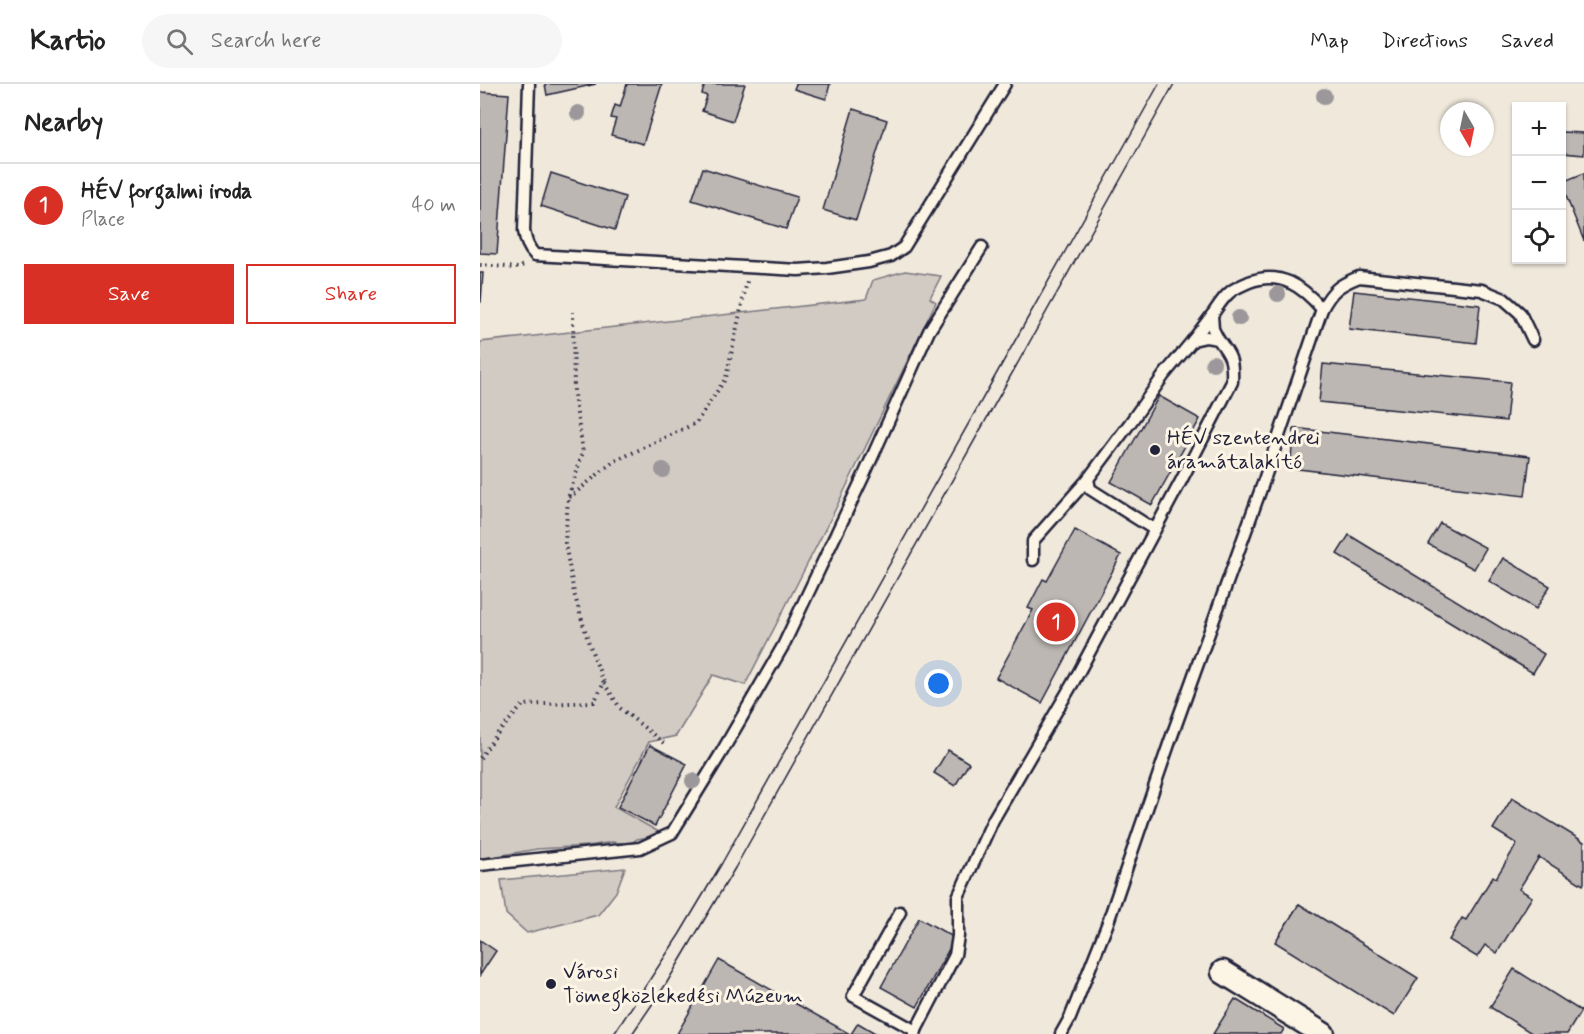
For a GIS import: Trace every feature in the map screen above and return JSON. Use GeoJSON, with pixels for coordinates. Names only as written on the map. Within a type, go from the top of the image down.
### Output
{"type":"FeatureCollection","features":[{"type":"Feature","properties":{"kind":"street"},"geometry":{"type":"LineString","coordinates":[[1223,972],[1323,1034]]}},
{"type":"Feature","properties":{"kind":"lane"},"geometry":{"type":"LineString","coordinates":[[529,84],[524,231],[530,250],[535,255],[798,270],[869,262],[891,256],[904,247],[1005,84]]}},
{"type":"Feature","properties":{"kind":"lane"},"geometry":{"type":"LineString","coordinates":[[480,865],[640,848],[672,833],[783,646],[929,332],[982,247]]}},
{"type":"Feature","properties":{"kind":"lane"},"geometry":{"type":"LineString","coordinates":[[1033,560],[1033,541],[1088,479],[1164,375],[1229,293],[1259,278],[1281,279],[1303,289],[1322,309]]}},
{"type":"Feature","properties":{"kind":"lane"},"geometry":{"type":"LineString","coordinates":[[1061,1034],[1070,1018],[1107,925],[1322,309],[1330,293],[1343,283],[1359,278],[1482,291],[1504,299],[1520,313],[1533,340]]}},
{"type":"Feature","properties":{"kind":"lane"},"geometry":{"type":"LineString","coordinates":[[900,912],[853,996],[915,1032],[955,954],[958,936],[958,897],[993,820],[1074,681],[1232,382],[1233,364],[1213,328],[1212,315]]}},
{"type":"Feature","properties":{"kind":"lane"},"geometry":{"type":"LineString","coordinates":[[1193,340],[1206,337],[1218,339]]}},
{"type":"Feature","properties":{"kind":"lane"},"geometry":{"type":"LineString","coordinates":[[1088,479],[1090,489],[1155,530]]}},
{"type":"Feature","properties":{"kind":"path"},"geometry":{"type":"LineString","coordinates":[[480,265],[519,268],[535,255]]}},
{"type":"Feature","properties":{"kind":"path"},"geometry":{"type":"LineString","coordinates":[[568,498],[613,462],[696,423],[726,378],[750,267]]}},
{"type":"Feature","properties":{"kind":"path"},"geometry":{"type":"LineString","coordinates":[[573,312],[574,395],[583,452],[568,498],[565,543],[574,593],[589,644],[604,683],[620,708],[666,745]]}},
{"type":"Feature","properties":{"kind":"path"},"geometry":{"type":"LineString","coordinates":[[480,758],[497,734],[523,705],[594,702],[604,683]]}},
{"type":"Feature","properties":{"kind":"shaded area"},"geometry":{"type":"Polygon","coordinates":[[[905,271],[941,276],[930,298],[936,302],[833,514],[745,685],[713,675],[676,736],[649,742],[614,807],[659,832],[655,836],[637,839],[630,844],[612,842],[537,849],[480,859],[480,342],[866,299],[873,280],[905,271]]]}},
{"type":"Feature","properties":{"kind":"shaded area"},"geometry":{"type":"Polygon","coordinates":[[[625,868],[616,892],[598,915],[527,933],[506,914],[501,880],[625,868]]]}},
{"type":"Feature","properties":{"kind":"building"},"geometry":{"type":"Polygon","coordinates":[[[545,84],[596,84],[547,95],[545,84]]]}},
{"type":"Feature","properties":{"kind":"building"},"geometry":{"type":"Polygon","coordinates":[[[627,84],[662,84],[643,144],[611,135],[616,119],[611,118],[615,105],[620,107],[627,84]]]}},
{"type":"Feature","properties":{"kind":"building"},"geometry":{"type":"Polygon","coordinates":[[[705,84],[745,84],[733,121],[702,111],[707,96],[702,94],[705,84]]]}},
{"type":"Feature","properties":{"kind":"building"},"geometry":{"type":"Polygon","coordinates":[[[796,84],[830,84],[826,99],[794,89],[796,84]]]}},
{"type":"Feature","properties":{"kind":"building"},"geometry":{"type":"Polygon","coordinates":[[[480,92],[509,94],[497,254],[480,253],[480,92]]]}},
{"type":"Feature","properties":{"kind":"building"},"geometry":{"type":"Polygon","coordinates":[[[853,109],[887,120],[856,220],[823,210],[853,109]]]}},
{"type":"Feature","properties":{"kind":"building"},"geometry":{"type":"Polygon","coordinates":[[[1566,132],[1584,133],[1584,155],[1566,153],[1566,132]]]}},
{"type":"Feature","properties":{"kind":"building"},"geometry":{"type":"Polygon","coordinates":[[[703,168],[797,197],[786,229],[692,200],[703,168]]]}},
{"type":"Feature","properties":{"kind":"building"},"geometry":{"type":"Polygon","coordinates":[[[551,173],[625,197],[615,230],[541,206],[551,173]]]}},
{"type":"Feature","properties":{"kind":"building"},"geometry":{"type":"Polygon","coordinates":[[[1584,173],[1584,241],[1566,196],[1566,180],[1584,173]]]}},
{"type":"Feature","properties":{"kind":"building"},"geometry":{"type":"Polygon","coordinates":[[[480,273],[483,273],[481,302],[480,302],[480,273]]]}},
{"type":"Feature","properties":{"kind":"building"},"geometry":{"type":"Polygon","coordinates":[[[1354,291],[1480,305],[1476,343],[1349,329],[1354,291]]]}},
{"type":"Feature","properties":{"kind":"building"},"geometry":{"type":"Polygon","coordinates":[[[1323,364],[1510,382],[1506,421],[1319,402],[1323,364]]]}},
{"type":"Feature","properties":{"kind":"building","name":"HÉV szentendrei áramátalakító"},"geometry":{"type":"Polygon","coordinates":[[[1159,396],[1200,419],[1152,505],[1111,482],[1159,396]]]}},
{"type":"Feature","properties":{"kind":"building"},"geometry":{"type":"Polygon","coordinates":[[[1294,428],[1530,456],[1525,496],[1290,468],[1294,428]]]}},
{"type":"Feature","properties":{"kind":"building"},"geometry":{"type":"Polygon","coordinates":[[[1440,523],[1486,548],[1474,569],[1428,544],[1440,523]]]}},
{"type":"Feature","properties":{"kind":"building"},"geometry":{"type":"Polygon","coordinates":[[[1075,530],[1121,555],[1042,703],[996,678],[1033,610],[1028,608],[1043,579],[1047,581],[1075,530]]]}},
{"type":"Feature","properties":{"kind":"building"},"geometry":{"type":"Polygon","coordinates":[[[1349,535],[1544,654],[1533,673],[1337,554],[1349,535]]]}},
{"type":"Feature","properties":{"kind":"building"},"geometry":{"type":"Polygon","coordinates":[[[1503,558],[1550,586],[1536,609],[1489,581],[1503,558]]]}},
{"type":"Feature","properties":{"kind":"building"},"geometry":{"type":"Polygon","coordinates":[[[650,745],[687,764],[655,826],[618,807],[650,745]]]}},
{"type":"Feature","properties":{"kind":"building"},"geometry":{"type":"Polygon","coordinates":[[[948,750],[969,763],[955,786],[934,773],[948,750]]]}},
{"type":"Feature","properties":{"kind":"building"},"geometry":{"type":"Polygon","coordinates":[[[1512,798],[1584,842],[1584,883],[1583,885],[1539,857],[1519,889],[1532,897],[1497,953],[1485,945],[1477,957],[1449,940],[1462,918],[1466,920],[1493,876],[1496,878],[1517,844],[1493,829],[1512,798]]]}},
{"type":"Feature","properties":{"kind":"building"},"geometry":{"type":"Polygon","coordinates":[[[1299,904],[1418,978],[1394,1016],[1275,942],[1299,904]]]}},
{"type":"Feature","properties":{"kind":"building"},"geometry":{"type":"Polygon","coordinates":[[[919,918],[955,938],[917,1007],[881,987],[919,918]]]}},
{"type":"Feature","properties":{"kind":"building"},"geometry":{"type":"Polygon","coordinates":[[[480,940],[496,951],[480,975],[480,940]]]}},
{"type":"Feature","properties":{"kind":"building"},"geometry":{"type":"Polygon","coordinates":[[[719,960],[784,997],[850,1034],[677,1034],[719,960]]]}},
{"type":"Feature","properties":{"kind":"building"},"geometry":{"type":"Polygon","coordinates":[[[1514,969],[1581,1011],[1567,1034],[1533,1034],[1490,1007],[1514,969]]]}},
{"type":"Feature","properties":{"kind":"building"},"geometry":{"type":"Polygon","coordinates":[[[1235,999],[1284,1029],[1281,1034],[1213,1034],[1235,999]]]}},
{"type":"Feature","properties":{"kind":"building"},"geometry":{"type":"Polygon","coordinates":[[[858,1023],[877,1034],[851,1034],[858,1023]]]}},
{"type":"Feature","properties":{"kind":"tram line"},"geometry":{"type":"LineString","coordinates":[[614,1034],[679,935],[722,863],[1159,84]]}},
{"type":"Feature","properties":{"kind":"tram line"},"geometry":{"type":"LineString","coordinates":[[632,1034],[666,984],[735,868],[1174,84]]}},
{"type":"Feature","properties":{"kind":"place","name":"HÉV szentendrei áramátalakító"},"geometry":{"type":"Point","coordinates":[1155,450]}},
{"type":"Feature","properties":{"kind":"place","name":"HÉV forgalmi iroda"},"geometry":{"type":"Point","coordinates":[1056,622]}},
{"type":"Feature","properties":{"kind":"place","name":"Városi Tömegközlekedési Múzeum"},"geometry":{"type":"Point","coordinates":[551,984]}}]}
